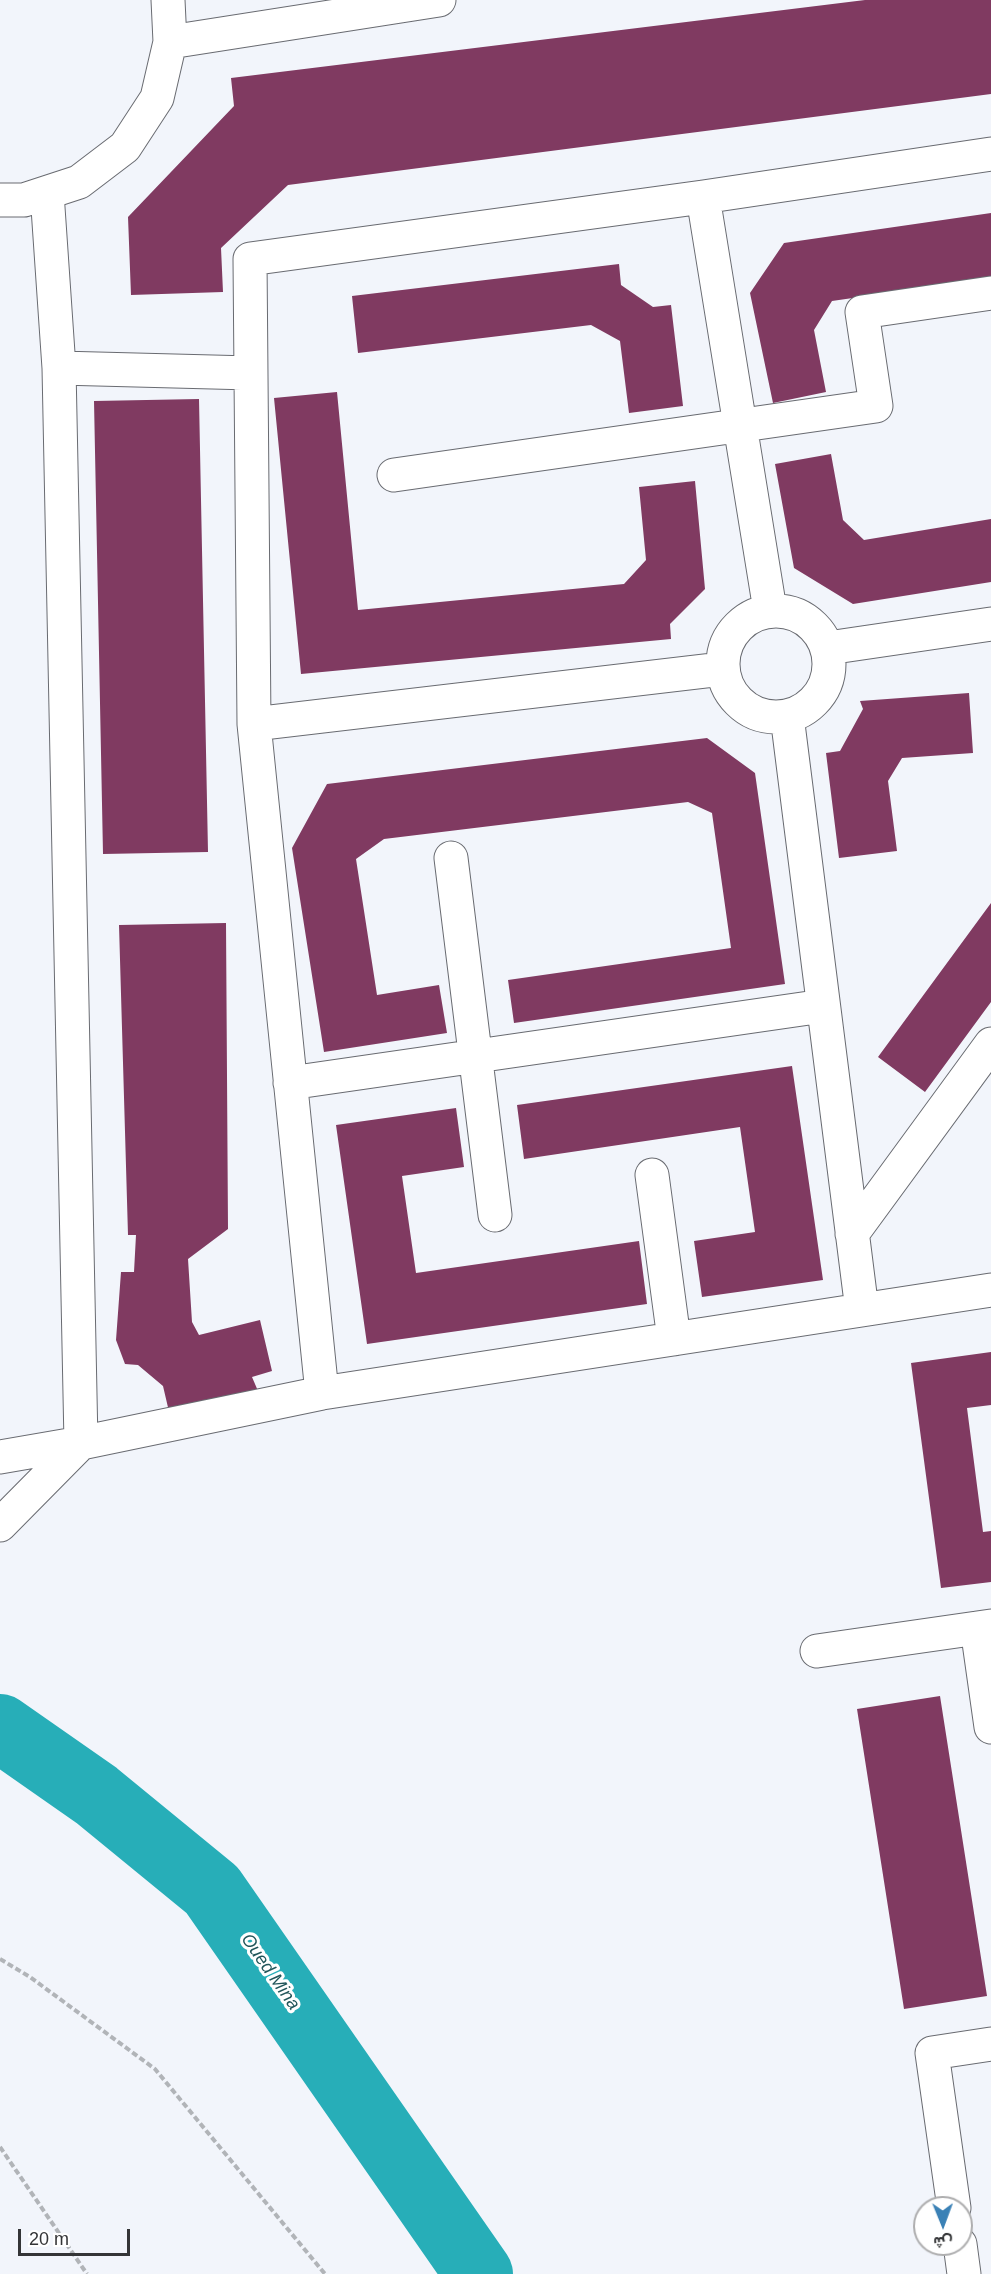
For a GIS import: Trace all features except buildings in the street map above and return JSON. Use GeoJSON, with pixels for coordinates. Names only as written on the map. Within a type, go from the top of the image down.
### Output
{"type":"FeatureCollection","features":[{"type":"Feature","properties":{"kind":"street"},"geometry":{"type":"LineString","coordinates":[[0,200],[24,201],[79,182],[125,147],[157,98],[170,42],[168,0]]}},
{"type":"Feature","properties":{"kind":"street"},"geometry":{"type":"LineString","coordinates":[[170,42],[439,0]]}},
{"type":"Feature","properties":{"kind":"street"},"geometry":{"type":"LineString","coordinates":[[322,1393],[254,724],[250,259],[703,197],[991,153]]}},
{"type":"Feature","properties":{"kind":"street"},"geometry":{"type":"LineString","coordinates":[[0,1525],[81,1443],[59,368],[47,193]]}},
{"type":"Feature","properties":{"kind":"street"},"geometry":{"type":"LineString","coordinates":[[703,197],[770,610]]}},
{"type":"Feature","properties":{"kind":"street"},"geometry":{"type":"LineString","coordinates":[[394,475],[876,406],[862,312],[991,293]]}},
{"type":"Feature","properties":{"kind":"street"},"geometry":{"type":"LineString","coordinates":[[59,368],[250,373]]}},
{"type":"Feature","properties":{"kind":"street"},"geometry":{"type":"LineString","coordinates":[[770,610],[785,610],[799,615],[812,623],[822,634],[828,648],[830,666],[826,683],[818,698],[804,710],[787,716],[772,717],[757,714],[744,707],[726,684],[722,669],[725,649],[734,630],[750,617],[770,610]]}},
{"type":"Feature","properties":{"kind":"street"},"geometry":{"type":"LineString","coordinates":[[828,648],[991,624]]}},
{"type":"Feature","properties":{"kind":"street"},"geometry":{"type":"LineString","coordinates":[[254,724],[722,669]]}},
{"type":"Feature","properties":{"kind":"street"},"geometry":{"type":"LineString","coordinates":[[787,716],[862,1310]]}},
{"type":"Feature","properties":{"kind":"street"},"geometry":{"type":"LineString","coordinates":[[451,858],[495,1215]]}},
{"type":"Feature","properties":{"kind":"street"},"geometry":{"type":"LineString","coordinates":[[290,1083],[823,1006]]}},
{"type":"Feature","properties":{"kind":"street"},"geometry":{"type":"LineString","coordinates":[[852,1234],[991,1044]]}},
{"type":"Feature","properties":{"kind":"street"},"geometry":{"type":"LineString","coordinates":[[652,1175],[674,1339]]}},
{"type":"Feature","properties":{"kind":"street"},"geometry":{"type":"LineString","coordinates":[[0,1456],[81,1443],[322,1393],[991,1290]]}},
{"type":"Feature","properties":{"kind":"street"},"geometry":{"type":"LineString","coordinates":[[817,1651],[984,1627],[991,1727]]}},
{"type":"Feature","properties":{"kind":"street"},"geometry":{"type":"LineString","coordinates":[[952,2196],[932,2053],[991,2044]]}},
{"type":"Feature","properties":{"kind":"street"},"geometry":{"type":"LineString","coordinates":[[962,2256],[964,2274]]}},
{"type":"Feature","properties":{"kind":"path"},"geometry":{"type":"LineString","coordinates":[[0,1959],[30,1977],[155,2069],[325,2274]]}},
{"type":"Feature","properties":{"kind":"path"},"geometry":{"type":"LineString","coordinates":[[0,2147],[87,2274]]}},
{"type":"Feature","properties":{"kind":"waterway","name":"Oued Mina"},"geometry":{"type":"LineString","coordinates":[[0,1728],[96,1795],[212,1890],[479,2274]]}}]}
